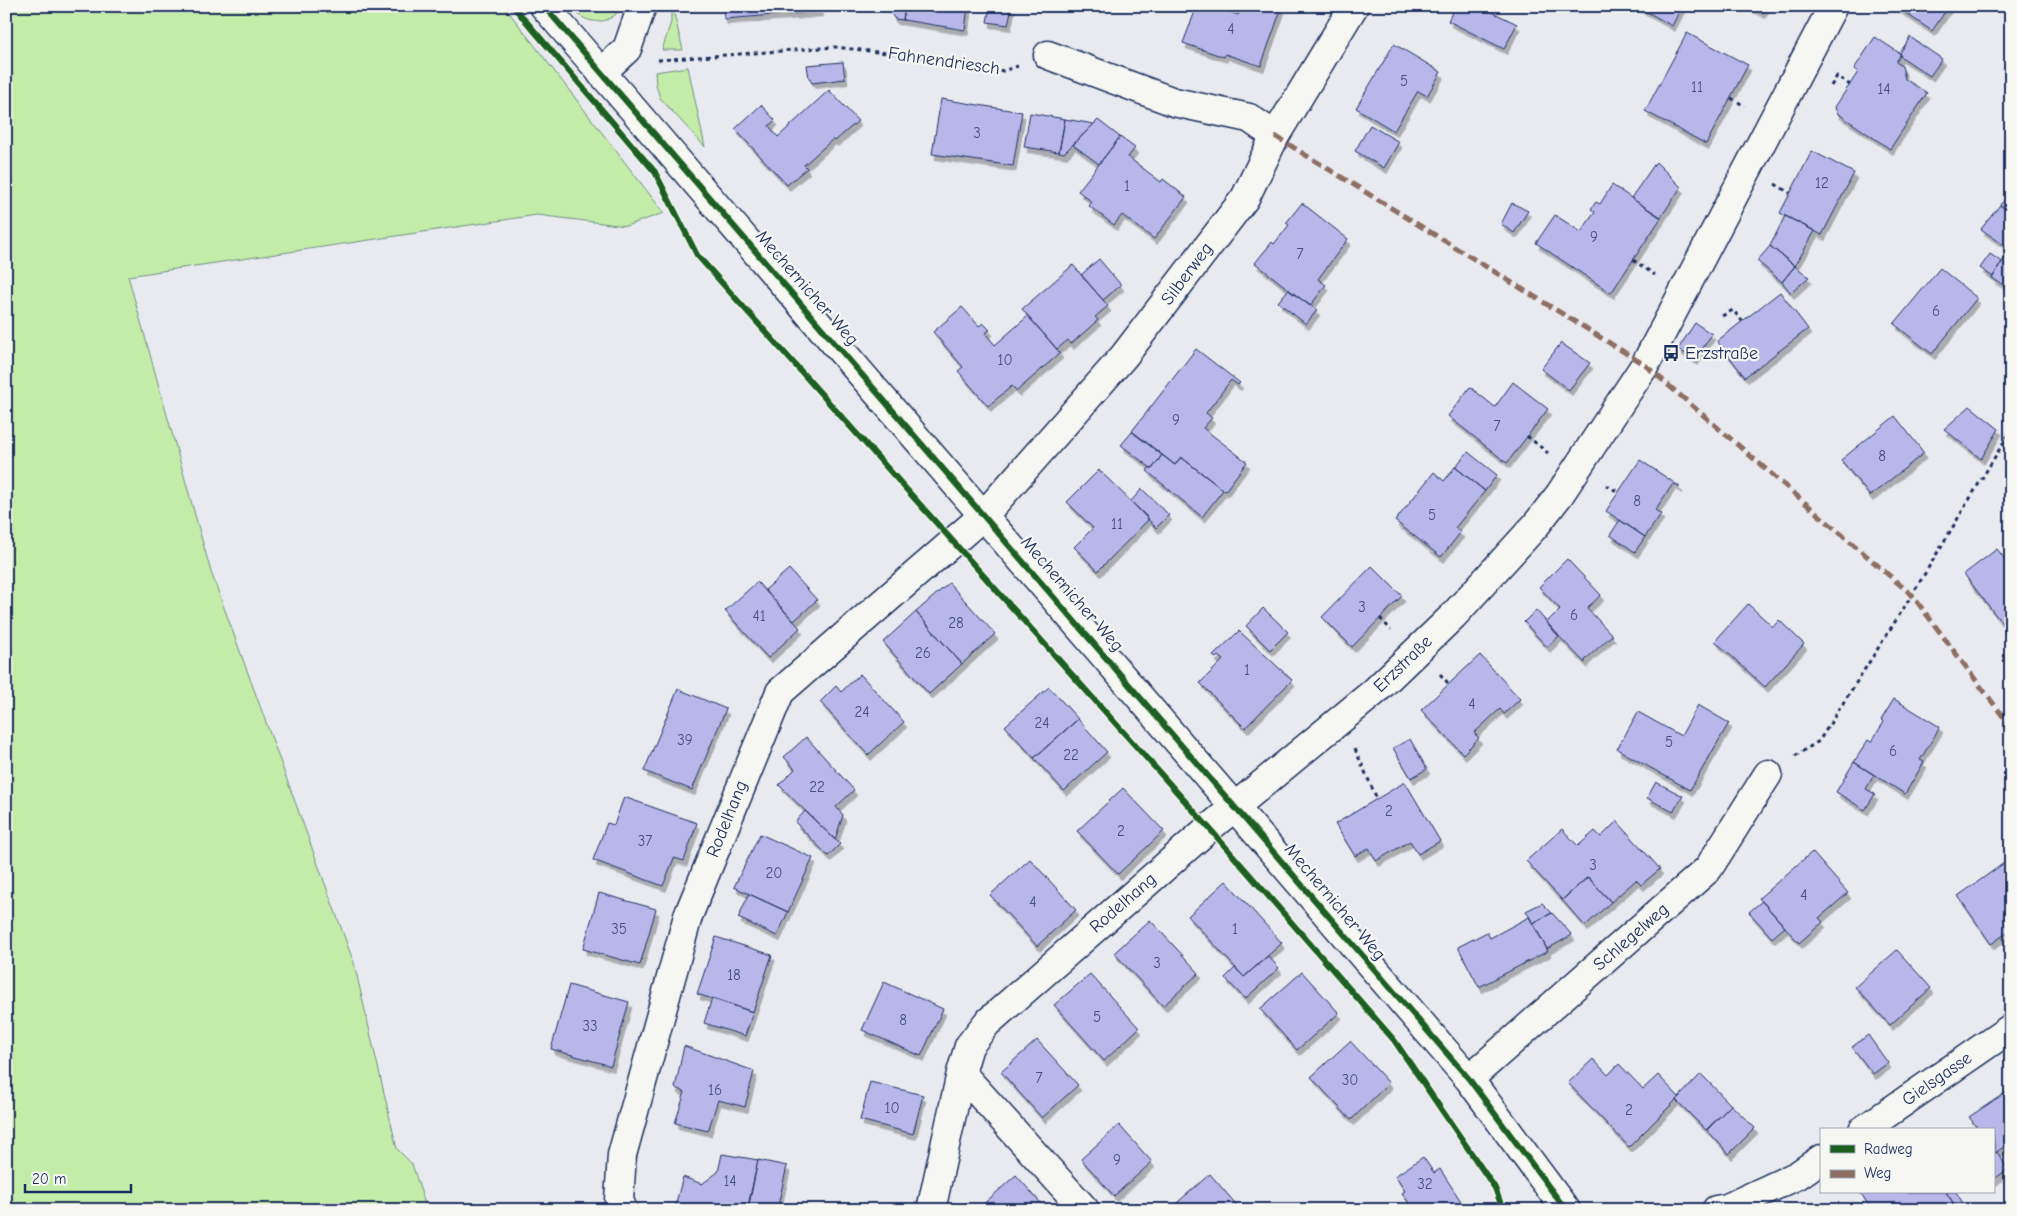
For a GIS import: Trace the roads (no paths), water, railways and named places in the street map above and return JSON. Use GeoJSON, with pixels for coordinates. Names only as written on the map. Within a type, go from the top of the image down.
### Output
{"type":"FeatureCollection","features":[{"type":"Feature","properties":{"kind":"street","name":"Mechernicher Weg"},"geometry":{"type":"LineString","coordinates":[[544,6],[1468,1079],[1566,1210]]}},
{"type":"Feature","properties":{"kind":"street"},"geometry":{"type":"LineString","coordinates":[[601,73],[627,49],[642,6]]}},
{"type":"Feature","properties":{"kind":"street","name":"Silberweg"},"geometry":{"type":"LineString","coordinates":[[984,515],[1124,356],[1245,198],[1275,136],[1354,6]]}},
{"type":"Feature","properties":{"kind":"street","name":"Erzstraße"},"geometry":{"type":"LineString","coordinates":[[1235,807],[1374,692],[1393,674],[1453,616],[1536,525],[1560,494],[1645,365],[1833,6]]}},
{"type":"Feature","properties":{"kind":"street"},"geometry":{"type":"LineString","coordinates":[[1048,55],[1174,102],[1249,118],[1275,136]]}},
{"type":"Feature","properties":{"kind":"street","name":"Rodelhang"},"geometry":{"type":"LineString","coordinates":[[623,1210],[619,1200],[622,1155],[688,916],[780,692],[984,515]]}},
{"type":"Feature","properties":{"kind":"street","name":"Schlegelweg"},"geometry":{"type":"LineString","coordinates":[[1468,1079],[1708,870],[1768,774]]}},
{"type":"Feature","properties":{"kind":"street","name":"Rodelhang"},"geometry":{"type":"LineString","coordinates":[[931,1210],[961,1073],[969,1046],[987,1022],[1235,807]]}},
{"type":"Feature","properties":{"kind":"street","name":"Gielsgasse"},"geometry":{"type":"LineString","coordinates":[[1866,1128],[2011,1028]]}},
{"type":"Feature","properties":{"kind":"street"},"geometry":{"type":"LineString","coordinates":[[961,1073],[1085,1210]]}},
{"type":"Feature","properties":{"kind":"street"},"geometry":{"type":"LineString","coordinates":[[1716,1210],[1727,1208],[1798,1174],[1820,1160]]}},
{"type":"Feature","properties":{"kind":"place","name":"Erzstraße"},"geometry":{"type":"Point","coordinates":[1671,353]}}]}
